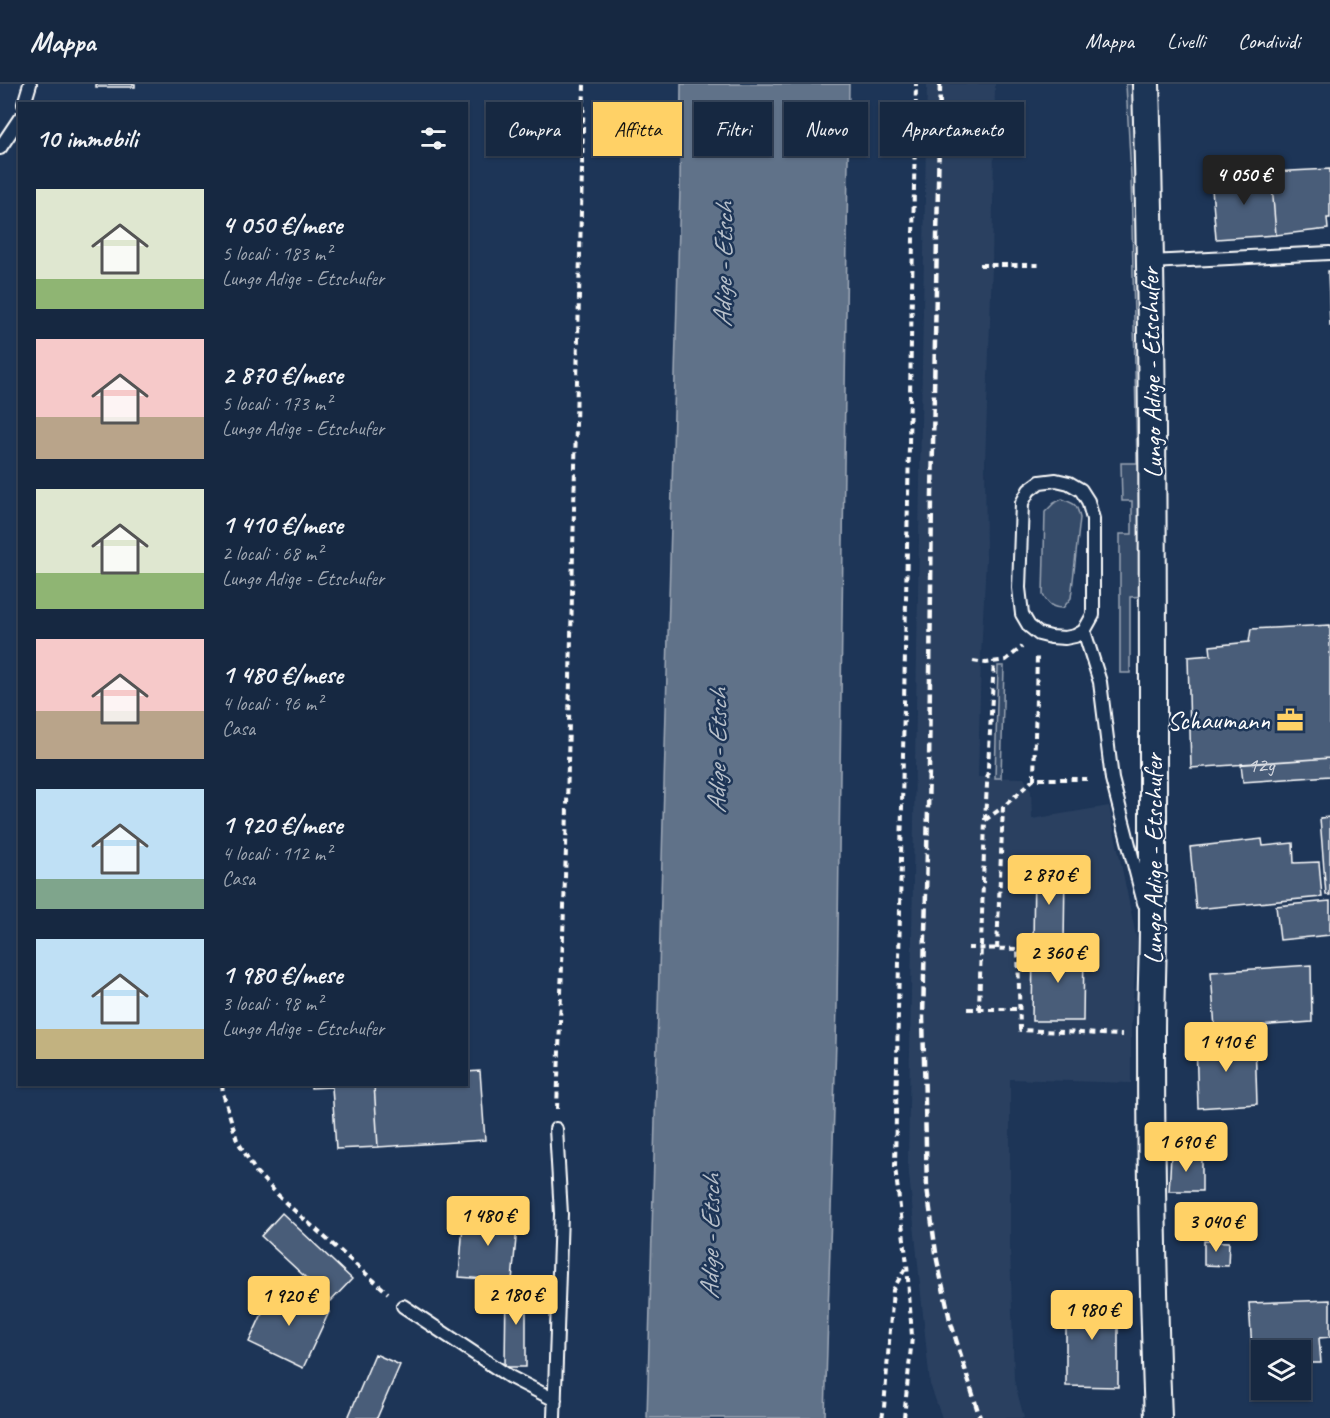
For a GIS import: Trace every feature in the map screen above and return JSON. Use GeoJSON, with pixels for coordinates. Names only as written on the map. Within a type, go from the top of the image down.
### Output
{"type":"FeatureCollection","features":[{"type":"Feature","properties":{"kind":"street","name":"Lungo Adige - Etschufer"},"geometry":{"type":"LineString","coordinates":[[1146,84],[1153,525],[1151,1035],[1158,1418]]}},
{"type":"Feature","properties":{"kind":"lane"},"geometry":{"type":"LineString","coordinates":[[25,102],[30,84]]}},
{"type":"Feature","properties":{"kind":"lane"},"geometry":{"type":"LineString","coordinates":[[0,148],[18,121]]}},
{"type":"Feature","properties":{"kind":"lane"},"geometry":{"type":"LineString","coordinates":[[1150,262],[1330,253]]}},
{"type":"Feature","properties":{"kind":"lane"},"geometry":{"type":"LineString","coordinates":[[1056,480],[1069,483],[1081,490],[1088,501],[1093,519],[1093,615],[1084,631],[1075,636],[1051,638],[1040,634],[1029,626],[1022,614],[1019,588],[1022,503],[1029,490],[1040,482],[1056,480]]}},
{"type":"Feature","properties":{"kind":"lane"},"geometry":{"type":"LineString","coordinates":[[1084,631],[1100,682],[1112,779],[1153,933]]}},
{"type":"Feature","properties":{"kind":"lane"},"geometry":{"type":"LineString","coordinates":[[554,1418],[561,1214],[556,1130]]}},
{"type":"Feature","properties":{"kind":"lane"},"geometry":{"type":"LineString","coordinates":[[403,1306],[510,1377],[555,1400]]}},
{"type":"Feature","properties":{"kind":"path"},"geometry":{"type":"LineString","coordinates":[[556,1130],[566,849],[584,84]]}},
{"type":"Feature","properties":{"kind":"path"},"geometry":{"type":"LineString","coordinates":[[904,1418],[912,1337],[907,1264],[895,1167],[916,84]]}},
{"type":"Feature","properties":{"kind":"path"},"geometry":{"type":"LineString","coordinates":[[980,265],[1039,265]]}},
{"type":"Feature","properties":{"kind":"path"},"geometry":{"type":"LineString","coordinates":[[973,661],[986,663],[1005,660],[1040,634]]}},
{"type":"Feature","properties":{"kind":"path"},"geometry":{"type":"LineString","coordinates":[[1034,779],[1036,664],[1040,634]]}},
{"type":"Feature","properties":{"kind":"path"},"geometry":{"type":"LineString","coordinates":[[979,1009],[985,820],[994,661]]}},
{"type":"Feature","properties":{"kind":"path"},"geometry":{"type":"LineString","coordinates":[[985,820],[1034,779],[1112,779]]}},
{"type":"Feature","properties":{"kind":"path"},"geometry":{"type":"LineString","coordinates":[[997,949],[1003,807]]}},
{"type":"Feature","properties":{"kind":"path"},"geometry":{"type":"LineString","coordinates":[[968,948],[1018,949],[1020,1030],[1151,1035]]}},
{"type":"Feature","properties":{"kind":"path"},"geometry":{"type":"LineString","coordinates":[[968,1009],[1020,1009]]}},
{"type":"Feature","properties":{"kind":"path"},"geometry":{"type":"LineString","coordinates":[[222,1086],[237,1140],[256,1172],[287,1204],[403,1306]]}},
{"type":"Feature","properties":{"kind":"path"},"geometry":{"type":"LineString","coordinates":[[882,1418],[893,1290],[907,1264]]}},
{"type":"Feature","properties":{"kind":"shaded area"},"geometry":{"type":"Polygon","coordinates":[[[927,84],[995,84],[995,102],[927,102],[927,84]]]}},
{"type":"Feature","properties":{"kind":"shaded area"},"geometry":{"type":"Polygon","coordinates":[[[1126,84],[1139,84],[1147,596],[1130,597],[1130,673],[1120,673],[1120,534],[1132,534],[1132,501],[1122,501],[1121,463],[1137,463],[1131,176],[1126,84]]]}},
{"type":"Feature","properties":{"kind":"shaded area"},"geometry":{"type":"Polygon","coordinates":[[[926,156],[994,156],[985,462],[986,559],[978,777],[1024,778],[1031,791],[1032,819],[1109,806],[1137,941],[1131,1028],[1131,1083],[1010,1079],[1010,1246],[1014,1380],[1024,1418],[942,1418],[930,1384],[908,1164],[926,156]]]}},
{"type":"Feature","properties":{"kind":"shaded area"},"geometry":{"type":"Polygon","coordinates":[[[1062,499],[1075,505],[1080,518],[1071,598],[1063,608],[1051,605],[1043,595],[1045,512],[1062,499]]]}},
{"type":"Feature","properties":{"kind":"shaded area"},"geometry":{"type":"Polygon","coordinates":[[[998,666],[1004,666],[1001,778],[995,778],[998,666]]]}},
{"type":"Feature","properties":{"kind":"water","name":"Adige - Etsch"},"geometry":{"type":"Polygon","coordinates":[[[681,84],[849,84],[849,102],[784,102],[784,156],[848,156],[837,1006],[825,1418],[647,1418],[682,156],[681,84]]]}},
{"type":"Feature","properties":{"kind":"building"},"geometry":{"type":"Polygon","coordinates":[[[96,84],[135,84],[135,87],[96,87],[96,84]]]}},
{"type":"Feature","properties":{"kind":"building"},"geometry":{"type":"Polygon","coordinates":[[[1330,169],[1328,229],[1276,235],[1271,172],[1330,169]]]}},
{"type":"Feature","properties":{"kind":"building"},"geometry":{"type":"Polygon","coordinates":[[[1271,172],[1276,235],[1216,239],[1211,176],[1271,172]]]}},
{"type":"Feature","properties":{"kind":"building"},"geometry":{"type":"Polygon","coordinates":[[[1328,271],[1330,271],[1330,326],[1328,271]]]}},
{"type":"Feature","properties":{"kind":"building"},"geometry":{"type":"Polygon","coordinates":[[[1330,625],[1330,758],[1191,768],[1188,657],[1211,655],[1210,646],[1249,642],[1251,629],[1330,625]]]}},
{"type":"Feature","properties":{"kind":"building"},"geometry":{"type":"Polygon","coordinates":[[[1330,758],[1330,776],[1243,782],[1241,764],[1330,758]]]}},
{"type":"Feature","properties":{"kind":"building"},"geometry":{"type":"Polygon","coordinates":[[[1330,817],[1330,895],[1326,895],[1320,818],[1330,817]]]}},
{"type":"Feature","properties":{"kind":"building"},"geometry":{"type":"Polygon","coordinates":[[[1262,839],[1263,846],[1293,843],[1294,863],[1319,862],[1322,897],[1196,909],[1190,847],[1262,839]]]}},
{"type":"Feature","properties":{"kind":"building"},"geometry":{"type":"Polygon","coordinates":[[[1034,867],[1065,867],[1064,946],[1033,946],[1034,867]]]}},
{"type":"Feature","properties":{"kind":"building"},"geometry":{"type":"Polygon","coordinates":[[[1330,901],[1330,935],[1280,940],[1276,906],[1330,901]]]}},
{"type":"Feature","properties":{"kind":"building"},"geometry":{"type":"Polygon","coordinates":[[[1033,946],[1084,947],[1083,1021],[1032,1021],[1033,946]]]}},
{"type":"Feature","properties":{"kind":"building"},"geometry":{"type":"Polygon","coordinates":[[[1311,965],[1312,1022],[1215,1029],[1211,972],[1311,965]]]}},
{"type":"Feature","properties":{"kind":"building"},"geometry":{"type":"Polygon","coordinates":[[[1255,1040],[1257,1104],[1198,1108],[1196,1041],[1255,1040]]]}},
{"type":"Feature","properties":{"kind":"building"},"geometry":{"type":"Polygon","coordinates":[[[480,1071],[485,1140],[378,1147],[374,1086],[468,1086],[468,1072],[480,1071]]]}},
{"type":"Feature","properties":{"kind":"building"},"geometry":{"type":"Polygon","coordinates":[[[311,1086],[374,1086],[378,1147],[336,1149],[332,1087],[311,1088],[311,1086]]]}},
{"type":"Feature","properties":{"kind":"building"},"geometry":{"type":"Polygon","coordinates":[[[1202,1155],[1202,1191],[1169,1191],[1171,1156],[1202,1155]]]}},
{"type":"Feature","properties":{"kind":"building"},"geometry":{"type":"Polygon","coordinates":[[[464,1212],[518,1217],[512,1281],[459,1277],[464,1212]]]}},
{"type":"Feature","properties":{"kind":"building"},"geometry":{"type":"Polygon","coordinates":[[[282,1213],[352,1279],[331,1301],[261,1236],[282,1213]]]}},
{"type":"Feature","properties":{"kind":"building"},"geometry":{"type":"Polygon","coordinates":[[[1204,1241],[1229,1242],[1228,1266],[1204,1265],[1204,1241]]]}},
{"type":"Feature","properties":{"kind":"building"},"geometry":{"type":"Polygon","coordinates":[[[506,1284],[526,1284],[526,1367],[505,1367],[506,1284]]]}},
{"type":"Feature","properties":{"kind":"building"},"geometry":{"type":"Polygon","coordinates":[[[275,1286],[329,1312],[303,1368],[249,1342],[275,1286]]]}},
{"type":"Feature","properties":{"kind":"building"},"geometry":{"type":"Polygon","coordinates":[[[1066,1296],[1118,1296],[1118,1387],[1066,1386],[1066,1296]]]}},
{"type":"Feature","properties":{"kind":"building"},"geometry":{"type":"Polygon","coordinates":[[[1330,1300],[1330,1337],[1319,1338],[1321,1363],[1311,1363],[1311,1340],[1251,1340],[1249,1303],[1330,1300]]]}},
{"type":"Feature","properties":{"kind":"building"},"geometry":{"type":"Polygon","coordinates":[[[375,1354],[400,1365],[377,1418],[348,1418],[375,1354]]]}},
{"type":"Feature","properties":{"kind":"railway"},"geometry":{"type":"LineString","coordinates":[[940,84],[923,1017],[927,1188],[937,1260],[950,1320],[980,1418]]}},
{"type":"Feature","properties":{"kind":"place","name":"Schaumann"},"geometry":{"type":"Point","coordinates":[1290,720]}}]}
